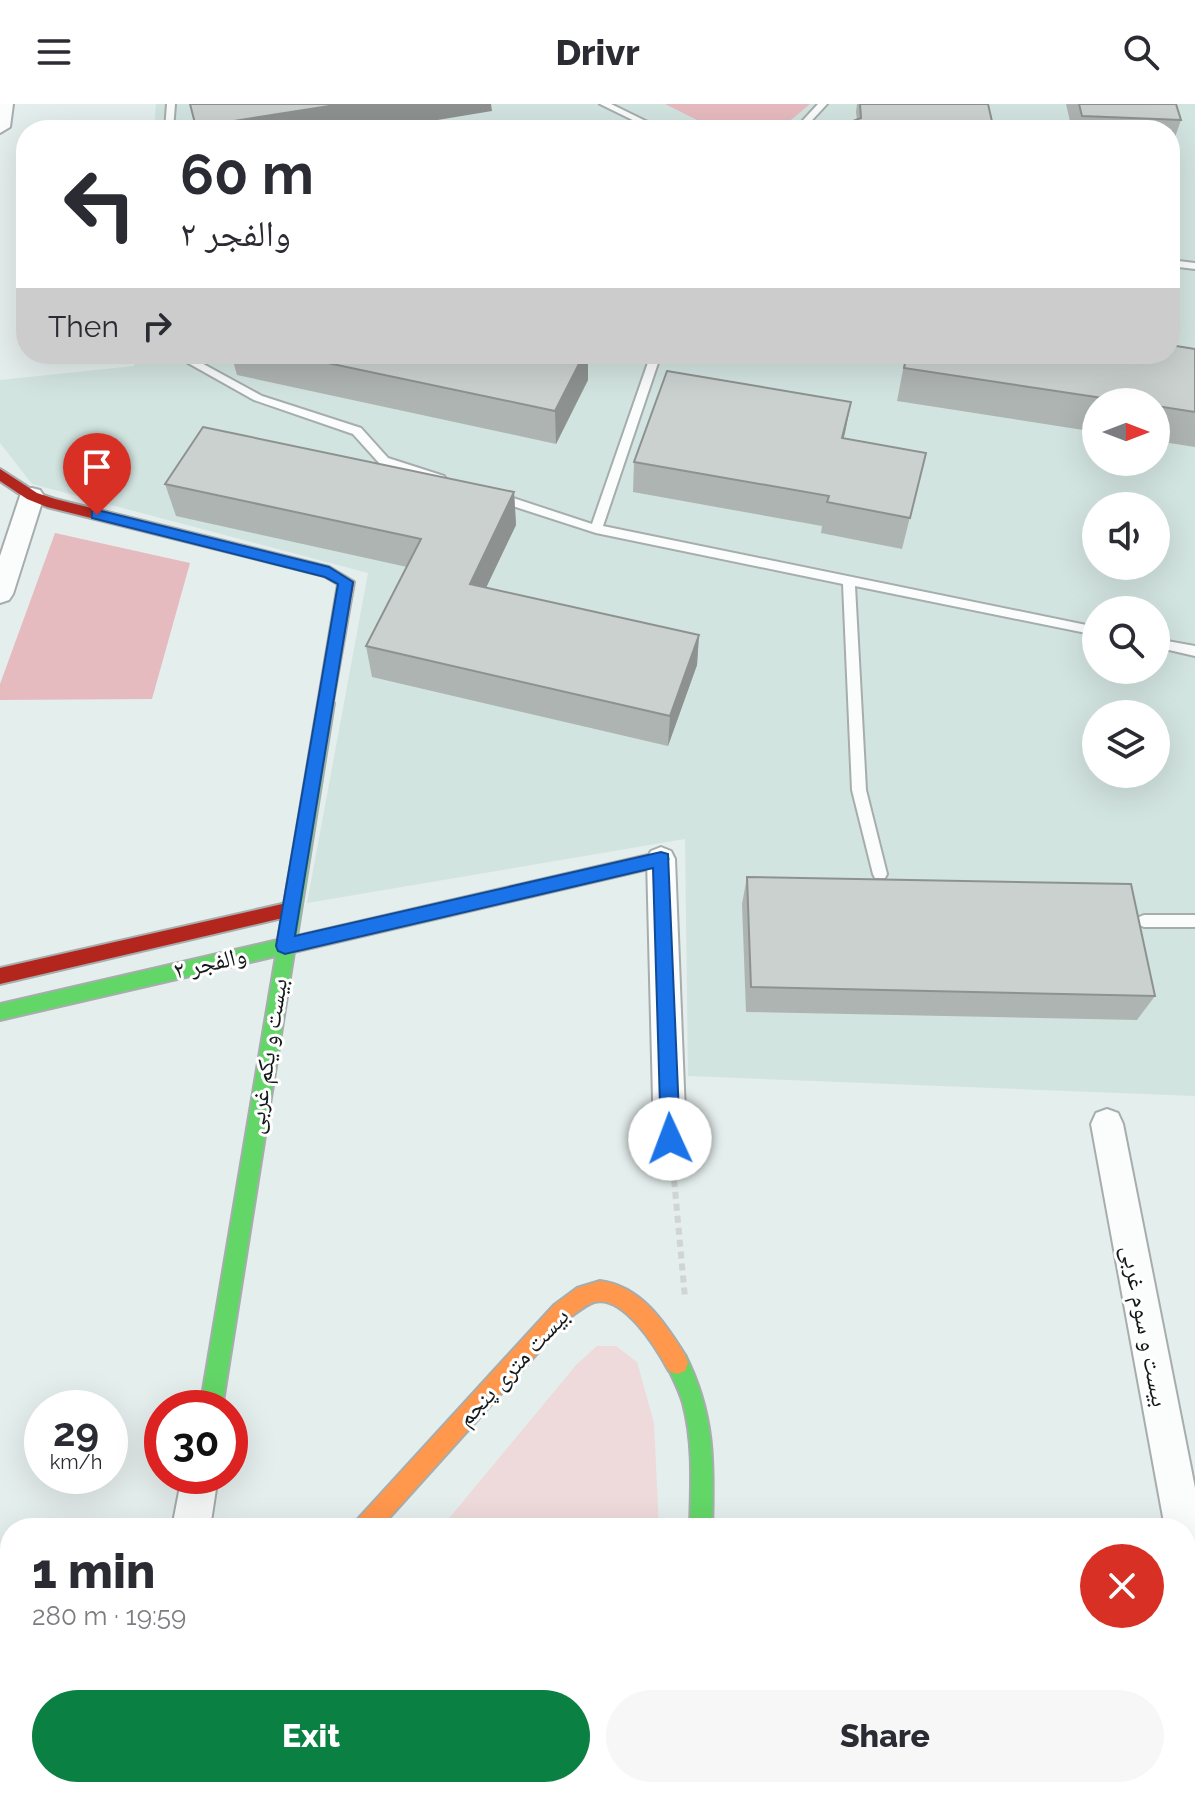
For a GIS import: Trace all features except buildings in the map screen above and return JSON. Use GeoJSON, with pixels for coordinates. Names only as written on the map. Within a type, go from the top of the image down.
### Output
{"type":"FeatureCollection","features":[{"type":"Feature","properties":{"kind":"street"},"geometry":{"type":"LineString","coordinates":[[0,127],[4,104]]}},
{"type":"Feature","properties":{"kind":"street"},"geometry":{"type":"LineString","coordinates":[[0,474],[32,496],[0,594]]}},
{"type":"Feature","properties":{"kind":"street","name":"بیست و یکم غربی"},"geometry":{"type":"LineString","coordinates":[[32,496],[72,509],[329,572],[342,578],[347,589],[291,909],[214,1390]]}},
{"type":"Feature","properties":{"kind":"street","name":"والفجر ۲"},"geometry":{"type":"LineString","coordinates":[[0,1012],[661,859],[670,1139]]}},
{"type":"Feature","properties":{"kind":"street","name":"والفجر ۲"},"geometry":{"type":"LineString","coordinates":[[0,976],[291,909]]}},
{"type":"Feature","properties":{"kind":"street","name":"بیست و سوم غربی"},"geometry":{"type":"LineString","coordinates":[[1107,1124],[1182,1518]]}},
{"type":"Feature","properties":{"kind":"street","name":"بیست متری پنجم"},"geometry":{"type":"LineString","coordinates":[[374,1518],[561,1312],[579,1298],[596,1292],[609,1292],[640,1310],[656,1329],[695,1398],[700,1431],[701,1518]]}},
{"type":"Feature","properties":{"kind":"street"},"geometry":{"type":"LineString","coordinates":[[193,1518],[197,1494]]}},
{"type":"Feature","properties":{"kind":"lane"},"geometry":{"type":"LineString","coordinates":[[604,104],[638,120]]}},
{"type":"Feature","properties":{"kind":"lane"},"geometry":{"type":"LineString","coordinates":[[808,120],[823,104]]}},
{"type":"Feature","properties":{"kind":"lane"},"geometry":{"type":"LineString","coordinates":[[195,364],[258,398],[357,431],[384,461],[460,485]]}},
{"type":"Feature","properties":{"kind":"lane"},"geometry":{"type":"LineString","coordinates":[[596,529],[653,364]]}},
{"type":"Feature","properties":{"kind":"lane"},"geometry":{"type":"LineString","coordinates":[[490,495],[596,529],[1082,628]]}},
{"type":"Feature","properties":{"kind":"lane"},"geometry":{"type":"LineString","coordinates":[[849,581],[859,790],[880,874]]}},
{"type":"Feature","properties":{"kind":"lane"},"geometry":{"type":"LineString","coordinates":[[1170,646],[1195,651]]}},
{"type":"Feature","properties":{"kind":"lane"},"geometry":{"type":"LineString","coordinates":[[1144,921],[1195,921]]}},
{"type":"Feature","properties":{"kind":"path"},"geometry":{"type":"LineString","coordinates":[[670,1139],[686,1307]]}},
{"type":"Feature","properties":{"kind":"shaded area"},"geometry":{"type":"Polygon","coordinates":[[[156,104],[1195,104],[1195,1096],[688,1076],[685,839],[307,903],[368,573],[32,484],[0,443],[0,380],[134,364],[1180,364],[1180,120],[155,120],[156,104]]]}},
{"type":"Feature","properties":{"kind":"shaded area"},"geometry":{"type":"Polygon","coordinates":[[[665,104],[810,104],[791,120],[697,120],[665,104]]]}},
{"type":"Feature","properties":{"kind":"shaded area"},"geometry":{"type":"Polygon","coordinates":[[[55,533],[190,563],[152,699],[0,700],[0,684],[55,533]]]}},
{"type":"Feature","properties":{"kind":"shaded area"},"geometry":{"type":"Polygon","coordinates":[[[597,1346],[616,1346],[637,1362],[654,1423],[659,1518],[449,1518],[577,1364],[597,1346]]]}},
{"type":"Feature","properties":{"kind":"traffic: fast"},"geometry":{"type":"LineString","coordinates":[[214,1390],[326,703]]}},
{"type":"Feature","properties":{"kind":"traffic: fast"},"geometry":{"type":"LineString","coordinates":[[0,1012],[661,859]]}},
{"type":"Feature","properties":{"kind":"traffic: fast"},"geometry":{"type":"LineString","coordinates":[[677,1363],[687,1383],[698,1423],[702,1464],[701,1518]]}},
{"type":"Feature","properties":{"kind":"traffic: slow"},"geometry":{"type":"LineString","coordinates":[[374,1518],[561,1312],[584,1296],[600,1291],[623,1298],[645,1318],[677,1363]]}},
{"type":"Feature","properties":{"kind":"traffic: jam"},"geometry":{"type":"LineString","coordinates":[[0,474],[32,496],[52,503],[329,572],[346,582],[326,703]]}},
{"type":"Feature","properties":{"kind":"traffic: jam"},"geometry":{"type":"LineString","coordinates":[[0,976],[291,909]]}},
{"type":"Feature","properties":{"kind":"route"},"geometry":{"type":"LineString","coordinates":[[97,515],[329,572],[346,582],[285,946],[661,859],[670,1139]]}}]}
